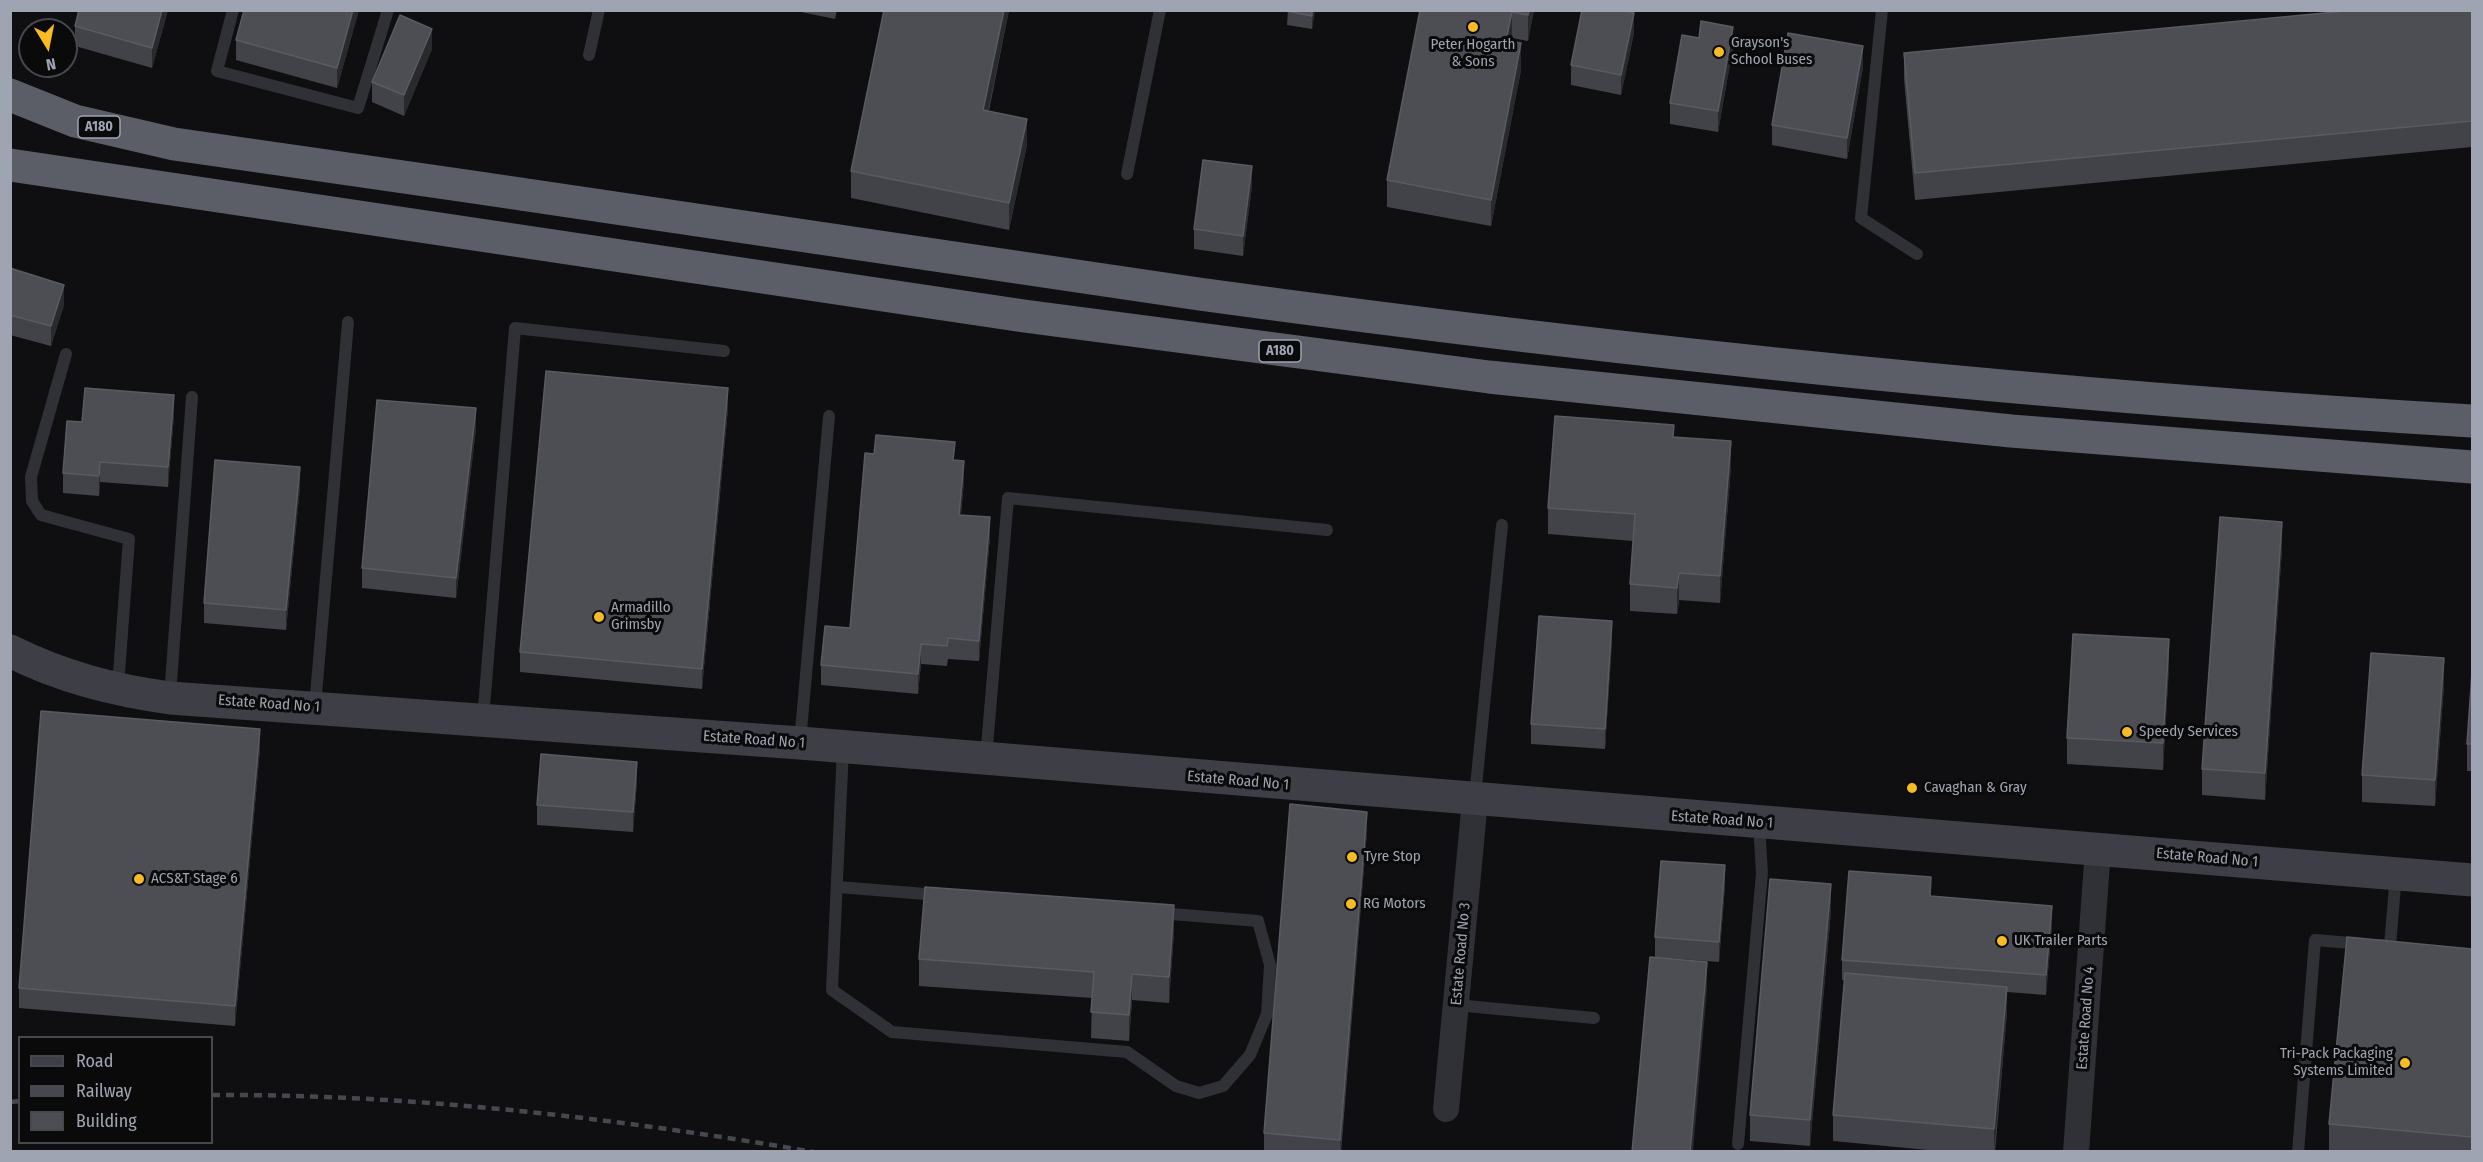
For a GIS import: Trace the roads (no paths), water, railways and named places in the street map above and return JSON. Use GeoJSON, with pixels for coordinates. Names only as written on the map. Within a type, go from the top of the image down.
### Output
{"type":"FeatureCollection","features":[{"type":"Feature","properties":{"kind":"highway","name":"A180"},"geometry":{"type":"LineString","coordinates":[[10,95],[75,121],[174,144],[1222,297],[1474,329],[1816,367],[2061,390],[2472,421]]}},
{"type":"Feature","properties":{"kind":"highway","name":"A180"},"geometry":{"type":"LineString","coordinates":[[10,165],[1035,317],[1399,366],[1873,418],[2170,445],[2472,467]]}},
{"type":"Feature","properties":{"kind":"street","name":"Estate Road No 1"},"geometry":{"type":"LineString","coordinates":[[11,652],[70,677],[118,690],[170,698],[800,743],[2472,880]]}},
{"type":"Feature","properties":{"kind":"street","name":"Estate Road No 3"},"geometry":{"type":"LineString","coordinates":[[1446,1109],[1475,800]]}},
{"type":"Feature","properties":{"kind":"street","name":"Estate Road No 4"},"geometry":{"type":"LineString","coordinates":[[2076,1152],[2098,849]]}},
{"type":"Feature","properties":{"kind":"lane"},"geometry":{"type":"LineString","coordinates":[[233,10],[217,71],[358,108],[388,10]]}},
{"type":"Feature","properties":{"kind":"lane"},"geometry":{"type":"LineString","coordinates":[[589,55],[599,10]]}},
{"type":"Feature","properties":{"kind":"lane"},"geometry":{"type":"LineString","coordinates":[[1127,174],[1160,10]]}},
{"type":"Feature","properties":{"kind":"lane"},"geometry":{"type":"LineString","coordinates":[[1882,10],[1861,218],[1917,254]]}},
{"type":"Feature","properties":{"kind":"lane"},"geometry":{"type":"LineString","coordinates":[[315,708],[348,322]]}},
{"type":"Feature","properties":{"kind":"lane"},"geometry":{"type":"LineString","coordinates":[[483,720],[515,328],[724,351]]}},
{"type":"Feature","properties":{"kind":"lane"},"geometry":{"type":"LineString","coordinates":[[66,354],[31,477],[32,501],[41,515],[129,539],[118,690]]}},
{"type":"Feature","properties":{"kind":"lane"},"geometry":{"type":"LineString","coordinates":[[170,698],[192,397]]}},
{"type":"Feature","properties":{"kind":"lane"},"geometry":{"type":"LineString","coordinates":[[800,743],[829,416]]}},
{"type":"Feature","properties":{"kind":"lane"},"geometry":{"type":"LineString","coordinates":[[986,760],[1008,498],[1327,530]]}},
{"type":"Feature","properties":{"kind":"lane"},"geometry":{"type":"LineString","coordinates":[[1475,800],[1502,525]]}},
{"type":"Feature","properties":{"kind":"lane"},"geometry":{"type":"LineString","coordinates":[[843,747],[832,990],[892,1032],[1127,1052],[1176,1086],[1199,1093],[1223,1086],[1250,1054],[1267,1014],[1270,965],[1258,921],[1141,912]]}},
{"type":"Feature","properties":{"kind":"lane"},"geometry":{"type":"LineString","coordinates":[[1738,1144],[1762,873],[1759,822]]}},
{"type":"Feature","properties":{"kind":"lane"},"geometry":{"type":"LineString","coordinates":[[2298,1152],[2315,940],[2390,946],[2396,873]]}},
{"type":"Feature","properties":{"kind":"lane"},"geometry":{"type":"LineString","coordinates":[[838,887],[955,896]]}},
{"type":"Feature","properties":{"kind":"lane"},"geometry":{"type":"LineString","coordinates":[[1456,1005],[1594,1018]]}},
{"type":"Feature","properties":{"kind":"railway"},"geometry":{"type":"LineString","coordinates":[[213,1095],[363,1099],[514,1110],[664,1129],[814,1152]]}},
{"type":"Feature","properties":{"kind":"railway"},"geometry":{"type":"LineString","coordinates":[[10,1102],[18,1101]]}},
{"type":"Feature","properties":{"kind":"place","name":"Peter Hogarth & Sons"},"geometry":{"type":"Point","coordinates":[1473,27]}},
{"type":"Feature","properties":{"kind":"place","name":"Grayson's School Buses"},"geometry":{"type":"Point","coordinates":[1719,52]}},
{"type":"Feature","properties":{"kind":"place","name":"Armadillo Grimsby"},"geometry":{"type":"Point","coordinates":[599,617]}},
{"type":"Feature","properties":{"kind":"place","name":"Speedy Services"},"geometry":{"type":"Point","coordinates":[2127,732]}},
{"type":"Feature","properties":{"kind":"place","name":"Cavaghan & Gray"},"geometry":{"type":"Point","coordinates":[1912,788]}},
{"type":"Feature","properties":{"kind":"place","name":"Tyre Stop"},"geometry":{"type":"Point","coordinates":[1352,857]}},
{"type":"Feature","properties":{"kind":"place","name":"ACS&T Stage 6"},"geometry":{"type":"Point","coordinates":[139,879]}},
{"type":"Feature","properties":{"kind":"place","name":"RG Motors"},"geometry":{"type":"Point","coordinates":[1351,904]}},
{"type":"Feature","properties":{"kind":"place","name":"UK Trailer Parts"},"geometry":{"type":"Point","coordinates":[2002,941]}},
{"type":"Feature","properties":{"kind":"place","name":"Tri-Pack Packaging Systems Limited"},"geometry":{"type":"Point","coordinates":[2405,1063]}}]}
